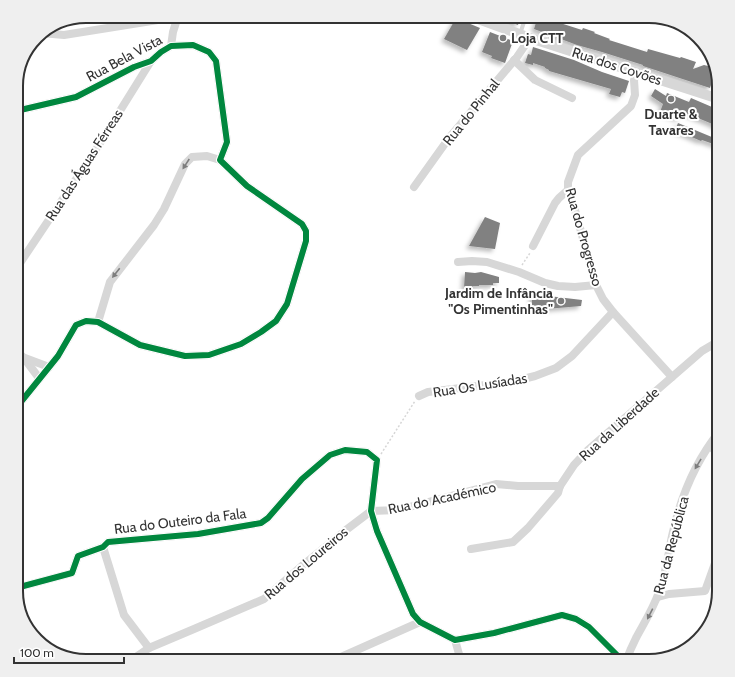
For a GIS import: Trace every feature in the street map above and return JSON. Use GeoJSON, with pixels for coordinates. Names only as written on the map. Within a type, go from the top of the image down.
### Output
{"type":"FeatureCollection","features":[{"type":"Feature","properties":{"kind":"street"},"geometry":{"type":"LineString","coordinates":[[51,34],[64,35],[144,23]]}},
{"type":"Feature","properties":{"kind":"street"},"geometry":{"type":"LineString","coordinates":[[172,46],[173,32],[176,23]]}},
{"type":"Feature","properties":{"kind":"street","name":"Rua dos Covões"},"geometry":{"type":"LineString","coordinates":[[489,23],[712,97]]}},
{"type":"Feature","properties":{"kind":"street","name":"Rua do Pinhal"},"geometry":{"type":"LineString","coordinates":[[414,187],[449,138],[514,60],[525,36]]}},
{"type":"Feature","properties":{"kind":"street","name":"Rua Bela Vista"},"geometry":{"type":"LineString","coordinates":[[23,109],[76,97],[134,67],[151,61],[161,52],[172,46],[193,45],[209,52],[216,62],[227,142],[220,160]]}},
{"type":"Feature","properties":{"kind":"street"},"geometry":{"type":"LineString","coordinates":[[514,60],[535,80],[572,98]]}},
{"type":"Feature","properties":{"kind":"street","name":"Rua das Águas Férreas"},"geometry":{"type":"LineString","coordinates":[[23,258],[95,151],[151,61]]}},
{"type":"Feature","properties":{"kind":"street","name":"Rua do Progresso"},"geometry":{"type":"LineString","coordinates":[[637,73],[634,80],[635,95],[631,106],[578,155],[568,182],[568,190],[574,203],[596,285],[603,299],[672,377]]}},
{"type":"Feature","properties":{"kind":"street"},"geometry":{"type":"LineString","coordinates":[[23,399],[58,356],[76,325],[86,321],[98,322],[140,345],[185,356],[209,355],[241,344],[276,321],[287,304],[306,241],[306,231],[302,224],[247,186],[220,160],[207,156],[192,156],[185,164],[164,209],[154,225],[110,282],[98,322]]}},
{"type":"Feature","properties":{"kind":"street"},"geometry":{"type":"LineString","coordinates":[[533,246],[555,204],[568,190]]}},
{"type":"Feature","properties":{"kind":"street"},"geometry":{"type":"LineString","coordinates":[[458,262],[487,262],[519,272],[545,283],[558,286],[575,287],[596,285]]}},
{"type":"Feature","properties":{"kind":"street","name":"Rua Os Lusíadas"},"geometry":{"type":"LineString","coordinates":[[418,396],[428,392],[511,382],[535,376],[556,368],[572,356],[614,312]]}},
{"type":"Feature","properties":{"kind":"street","name":"Rua da Liberdade"},"geometry":{"type":"LineString","coordinates":[[471,549],[513,542],[528,528],[558,493],[560,486],[574,465],[588,450],[702,351],[712,345]]}},
{"type":"Feature","properties":{"kind":"street"},"geometry":{"type":"LineString","coordinates":[[24,358],[49,367]]}},
{"type":"Feature","properties":{"kind":"street"},"geometry":{"type":"LineString","coordinates":[[24,358],[39,378]]}},
{"type":"Feature","properties":{"kind":"street","name":"Rua da República"},"geometry":{"type":"LineString","coordinates":[[629,654],[658,597],[665,574],[672,535],[684,497],[696,468],[712,442]]}},
{"type":"Feature","properties":{"kind":"street","name":"Rua do Outeiro da Fala"},"geometry":{"type":"LineString","coordinates":[[23,586],[72,573],[78,556],[103,547],[108,542],[198,534],[261,523],[268,518],[302,479],[330,456],[345,450],[367,452],[377,460]]}},
{"type":"Feature","properties":{"kind":"street"},"geometry":{"type":"LineString","coordinates":[[377,460],[371,511],[377,531],[413,614],[420,622],[456,640],[494,633],[562,615],[576,619],[589,627],[616,654]]}},
{"type":"Feature","properties":{"kind":"street","name":"Rua do Académico"},"geometry":{"type":"LineString","coordinates":[[371,511],[398,510],[496,484],[518,486],[560,486]]}},
{"type":"Feature","properties":{"kind":"street","name":"Rua dos Loureiros"},"geometry":{"type":"LineString","coordinates":[[140,654],[149,648],[264,599],[315,555],[371,511]]}},
{"type":"Feature","properties":{"kind":"street"},"geometry":{"type":"LineString","coordinates":[[103,547],[124,615],[149,648]]}},
{"type":"Feature","properties":{"kind":"street"},"geometry":{"type":"LineString","coordinates":[[658,597],[669,594],[705,591],[712,572]]}},
{"type":"Feature","properties":{"kind":"street"},"geometry":{"type":"LineString","coordinates":[[348,654],[420,622]]}},
{"type":"Feature","properties":{"kind":"street"},"geometry":{"type":"LineString","coordinates":[[456,640],[459,654]]}},
{"type":"Feature","properties":{"kind":"lane"},"geometry":{"type":"LineString","coordinates":[[525,36],[526,23]]}},
{"type":"Feature","properties":{"kind":"path"},"geometry":{"type":"LineString","coordinates":[[519,272],[533,246]]}},
{"type":"Feature","properties":{"kind":"path"},"geometry":{"type":"LineString","coordinates":[[377,460],[418,396]]}},
{"type":"Feature","properties":{"kind":"building"},"geometry":{"type":"Polygon","coordinates":[[[453,23],[468,23],[480,28],[467,50],[444,39],[453,23]]]}},
{"type":"Feature","properties":{"kind":"building"},"geometry":{"type":"Polygon","coordinates":[[[536,23],[560,23],[582,30],[583,28],[595,32],[594,33],[610,39],[609,40],[647,52],[648,49],[680,58],[681,57],[696,62],[693,69],[704,65],[709,66],[712,82],[710,88],[643,65],[577,45],[534,29],[536,23]]]}},
{"type":"Feature","properties":{"kind":"building"},"geometry":{"type":"Polygon","coordinates":[[[490,32],[513,41],[505,63],[491,58],[492,56],[482,52],[490,32]]]}},
{"type":"Feature","properties":{"kind":"building"},"geometry":{"type":"Polygon","coordinates":[[[533,47],[574,60],[602,72],[629,81],[625,93],[622,92],[620,97],[609,94],[611,89],[549,71],[545,67],[533,63],[533,65],[525,63],[528,54],[531,55],[533,47]]]}},
{"type":"Feature","properties":{"kind":"building"},"geometry":{"type":"Polygon","coordinates":[[[655,89],[666,96],[667,93],[689,102],[691,98],[712,107],[712,124],[681,111],[679,119],[660,112],[663,104],[651,96],[655,89]]]}},
{"type":"Feature","properties":{"kind":"building"},"geometry":{"type":"Polygon","coordinates":[[[678,123],[712,137],[712,144],[701,141],[675,130],[678,123]]]}},
{"type":"Feature","properties":{"kind":"building"},"geometry":{"type":"Polygon","coordinates":[[[485,217],[500,223],[495,249],[469,246],[485,217]]]}},
{"type":"Feature","properties":{"kind":"building"},"geometry":{"type":"Polygon","coordinates":[[[465,272],[481,272],[499,277],[499,283],[493,283],[493,285],[473,286],[473,288],[464,288],[465,272]]]}},
{"type":"Feature","properties":{"kind":"building"},"geometry":{"type":"Polygon","coordinates":[[[532,294],[582,300],[581,306],[546,309],[532,305],[532,294]]]}},
{"type":"Feature","properties":{"kind":"cycle path"},"geometry":{"type":"LineString","coordinates":[[23,109],[76,97],[134,67],[151,61],[171,46],[193,45],[209,52],[216,61],[227,142],[220,160],[247,186],[302,224],[306,231],[306,241],[287,304],[276,321],[241,344],[209,355],[185,356],[140,345],[98,322],[86,321],[76,325],[58,356],[23,399]]}},
{"type":"Feature","properties":{"kind":"cycle path"},"geometry":{"type":"LineString","coordinates":[[23,586],[72,573],[78,556],[103,547],[108,542],[198,534],[261,523],[268,518],[302,479],[330,455],[345,450],[367,452],[377,460],[371,511],[377,531],[413,614],[420,622],[455,640],[494,633],[562,615],[576,619],[589,627],[616,654]]}},
{"type":"Feature","properties":{"kind":"place","name":"Loja CTT"},"geometry":{"type":"Point","coordinates":[503,38]}},
{"type":"Feature","properties":{"kind":"place","name":"Duarte & Tavares"},"geometry":{"type":"Point","coordinates":[671,99]}},
{"type":"Feature","properties":{"kind":"place","name":"Jardim de Infância \"Os Pimentinhas\""},"geometry":{"type":"Point","coordinates":[561,301]}}]}
